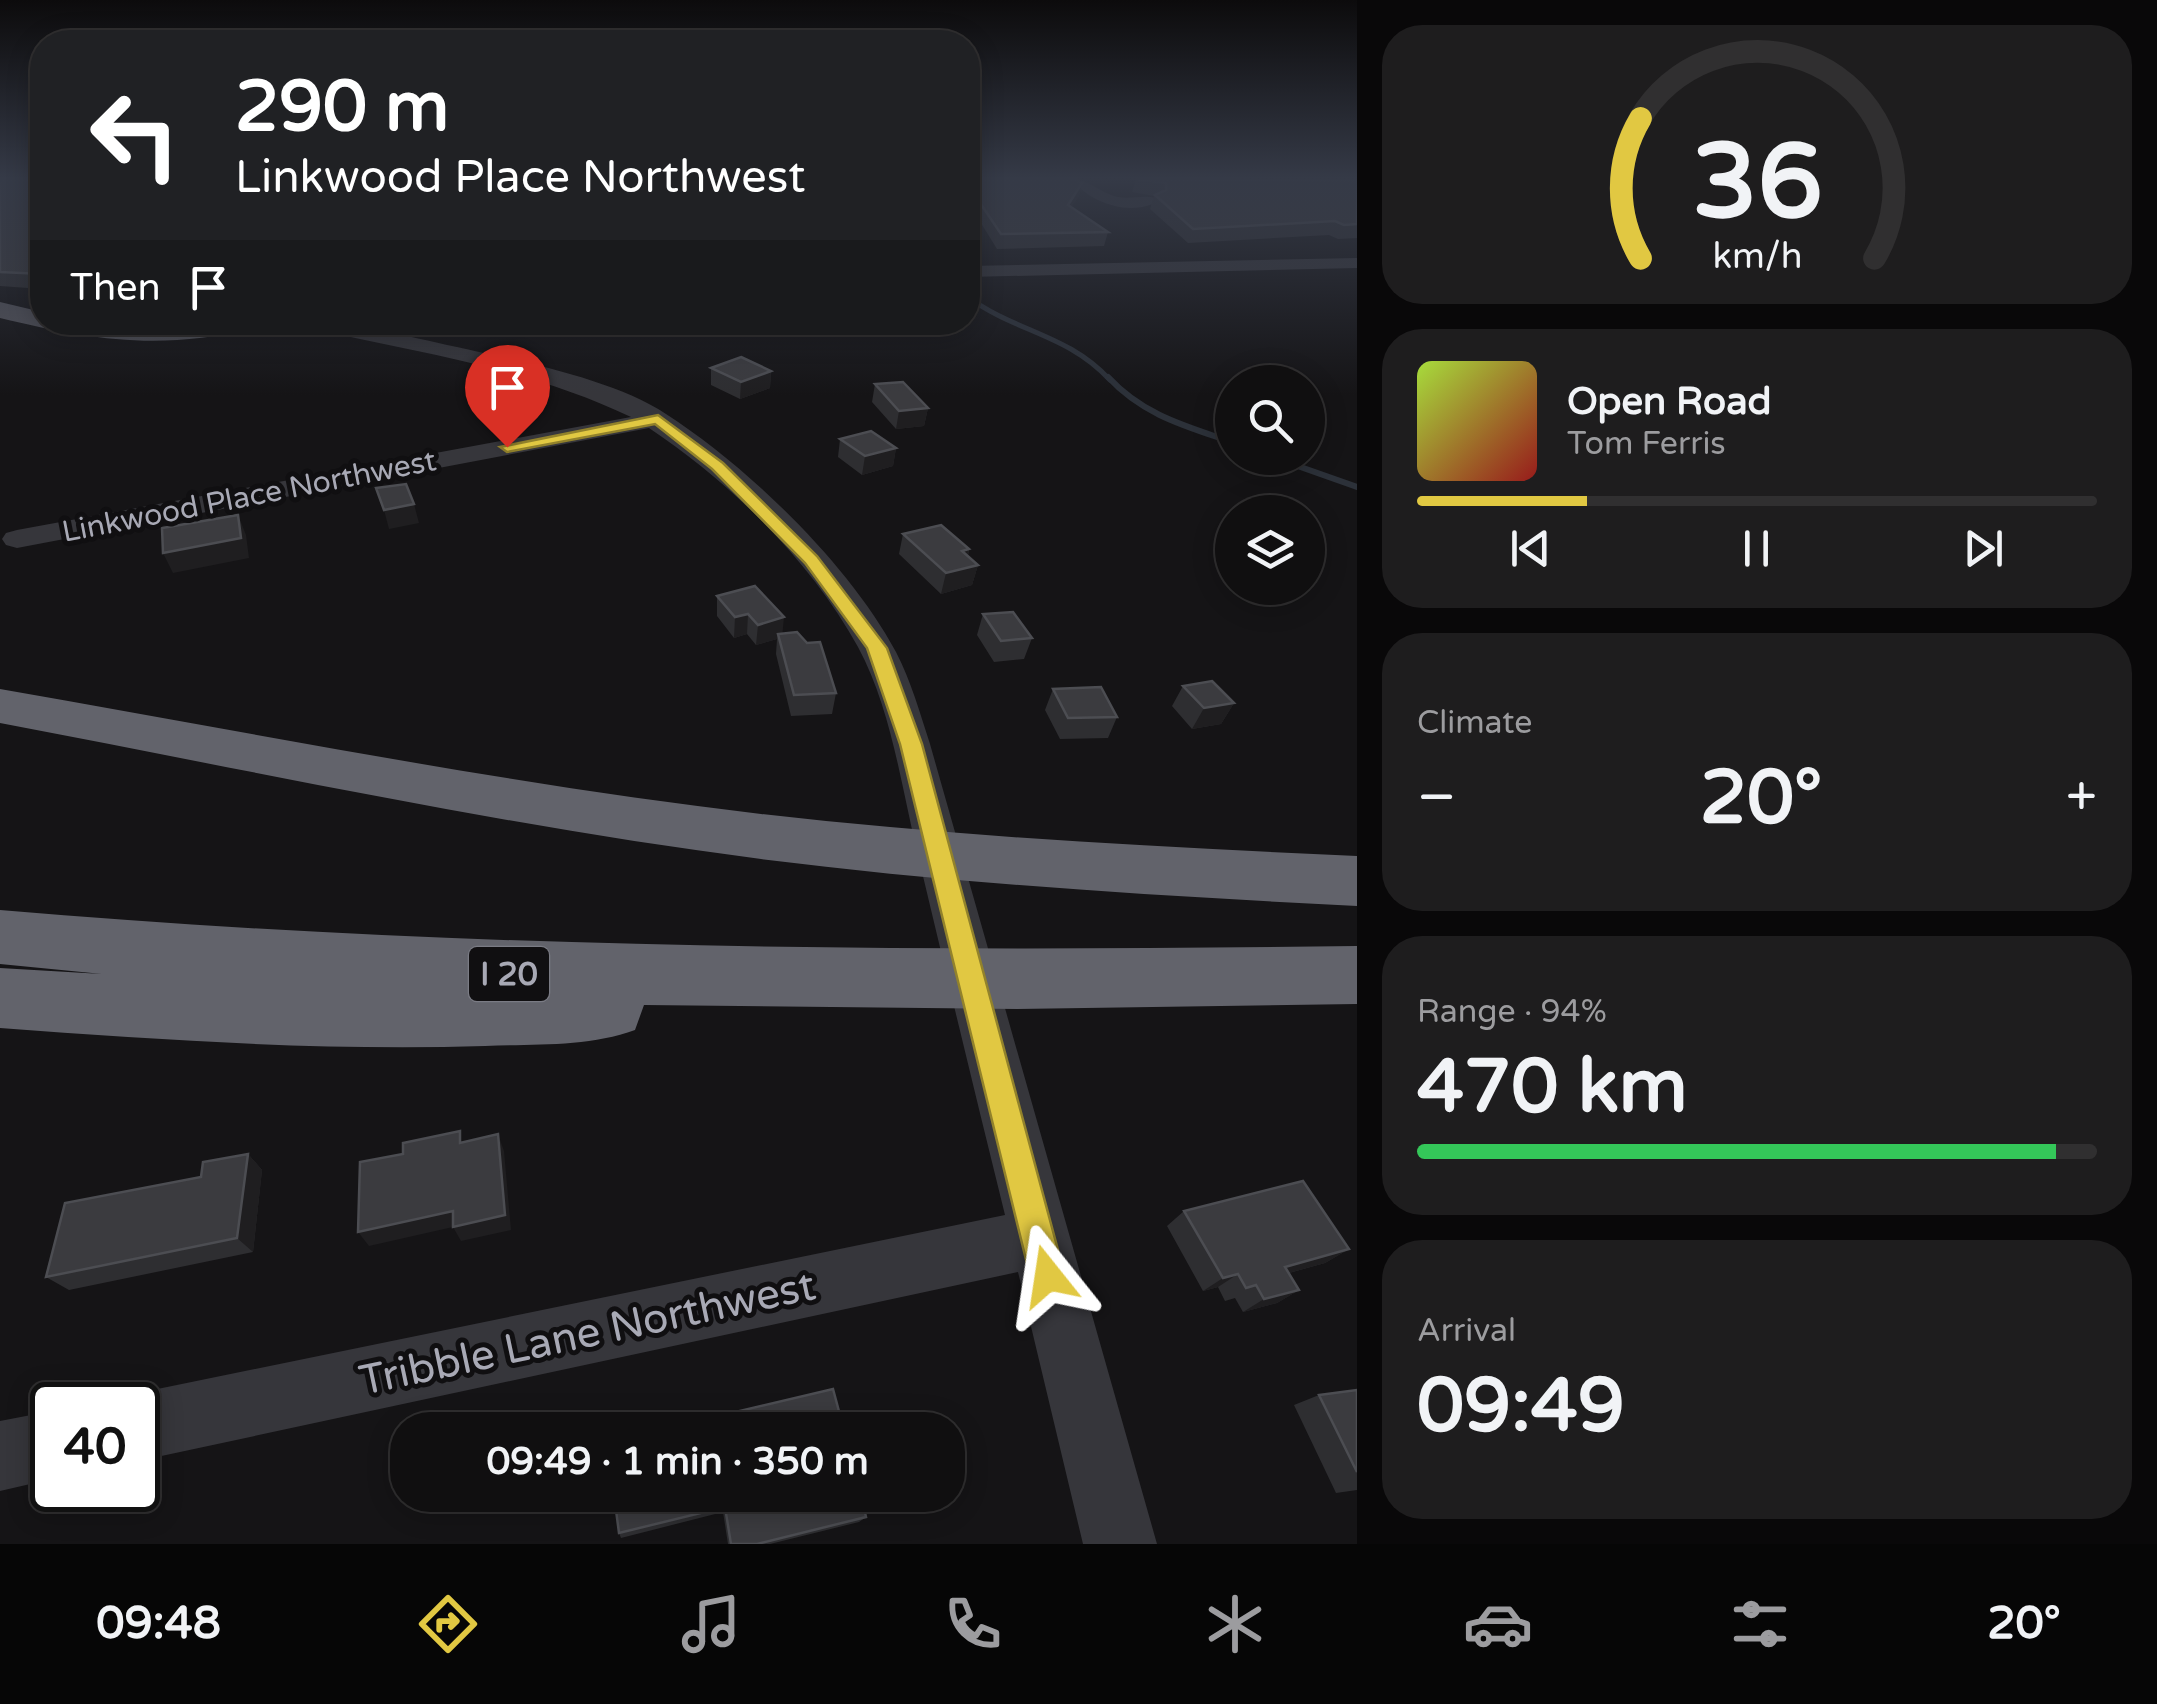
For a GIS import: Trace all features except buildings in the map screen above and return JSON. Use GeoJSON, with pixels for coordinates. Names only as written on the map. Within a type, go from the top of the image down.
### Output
{"type":"FeatureCollection","features":[{"type":"Feature","properties":{"kind":"highway"},"geometry":{"type":"LineString","coordinates":[[0,678],[358,769]]}},
{"type":"Feature","properties":{"kind":"highway"},"geometry":{"type":"LineString","coordinates":[[0,706],[595,813],[844,847],[1078,868],[1357,880]]}},
{"type":"Feature","properties":{"kind":"highway","name":"I 20"},"geometry":{"type":"LineString","coordinates":[[0,937],[278,961],[500,974],[819,982],[1357,976]]}},
{"type":"Feature","properties":{"kind":"highway"},"geometry":{"type":"LineString","coordinates":[[0,998],[213,1013],[410,1018],[1020,981]]}},
{"type":"Feature","properties":{"kind":"main road"},"geometry":{"type":"LineString","coordinates":[[0,310],[30,317]]}},
{"type":"Feature","properties":{"kind":"street"},"geometry":{"type":"LineString","coordinates":[[980,272],[1357,263]]}},
{"type":"Feature","properties":{"kind":"street"},"geometry":{"type":"LineString","coordinates":[[365,335],[565,382],[658,419],[718,466],[842,596],[877,648],[911,744],[1120,1544]]}},
{"type":"Feature","properties":{"kind":"street","name":"Linkwood Place Northwest"},"geometry":{"type":"LineString","coordinates":[[17,540],[658,419]]}},
{"type":"Feature","properties":{"kind":"street","name":"Tribble Lane Northwest"},"geometry":{"type":"LineString","coordinates":[[160,1422],[1038,1238]]}},
{"type":"Feature","properties":{"kind":"street"},"geometry":{"type":"LineString","coordinates":[[0,1456],[30,1450]]}},
{"type":"Feature","properties":{"kind":"waterway"},"geometry":{"type":"LineString","coordinates":[[980,305],[1077,353],[1110,380]]}},
{"type":"Feature","properties":{"kind":"waterway"},"geometry":{"type":"LineString","coordinates":[[1108,377],[1150,410],[1215,436]]}},
{"type":"Feature","properties":{"kind":"waterway"},"geometry":{"type":"LineString","coordinates":[[1323,475],[1357,487]]}},
{"type":"Feature","properties":{"kind":"route"},"geometry":{"type":"LineString","coordinates":[[507,447],[658,419],[718,466],[811,560],[842,596],[877,648],[911,744],[1048,1276]]}}]}
